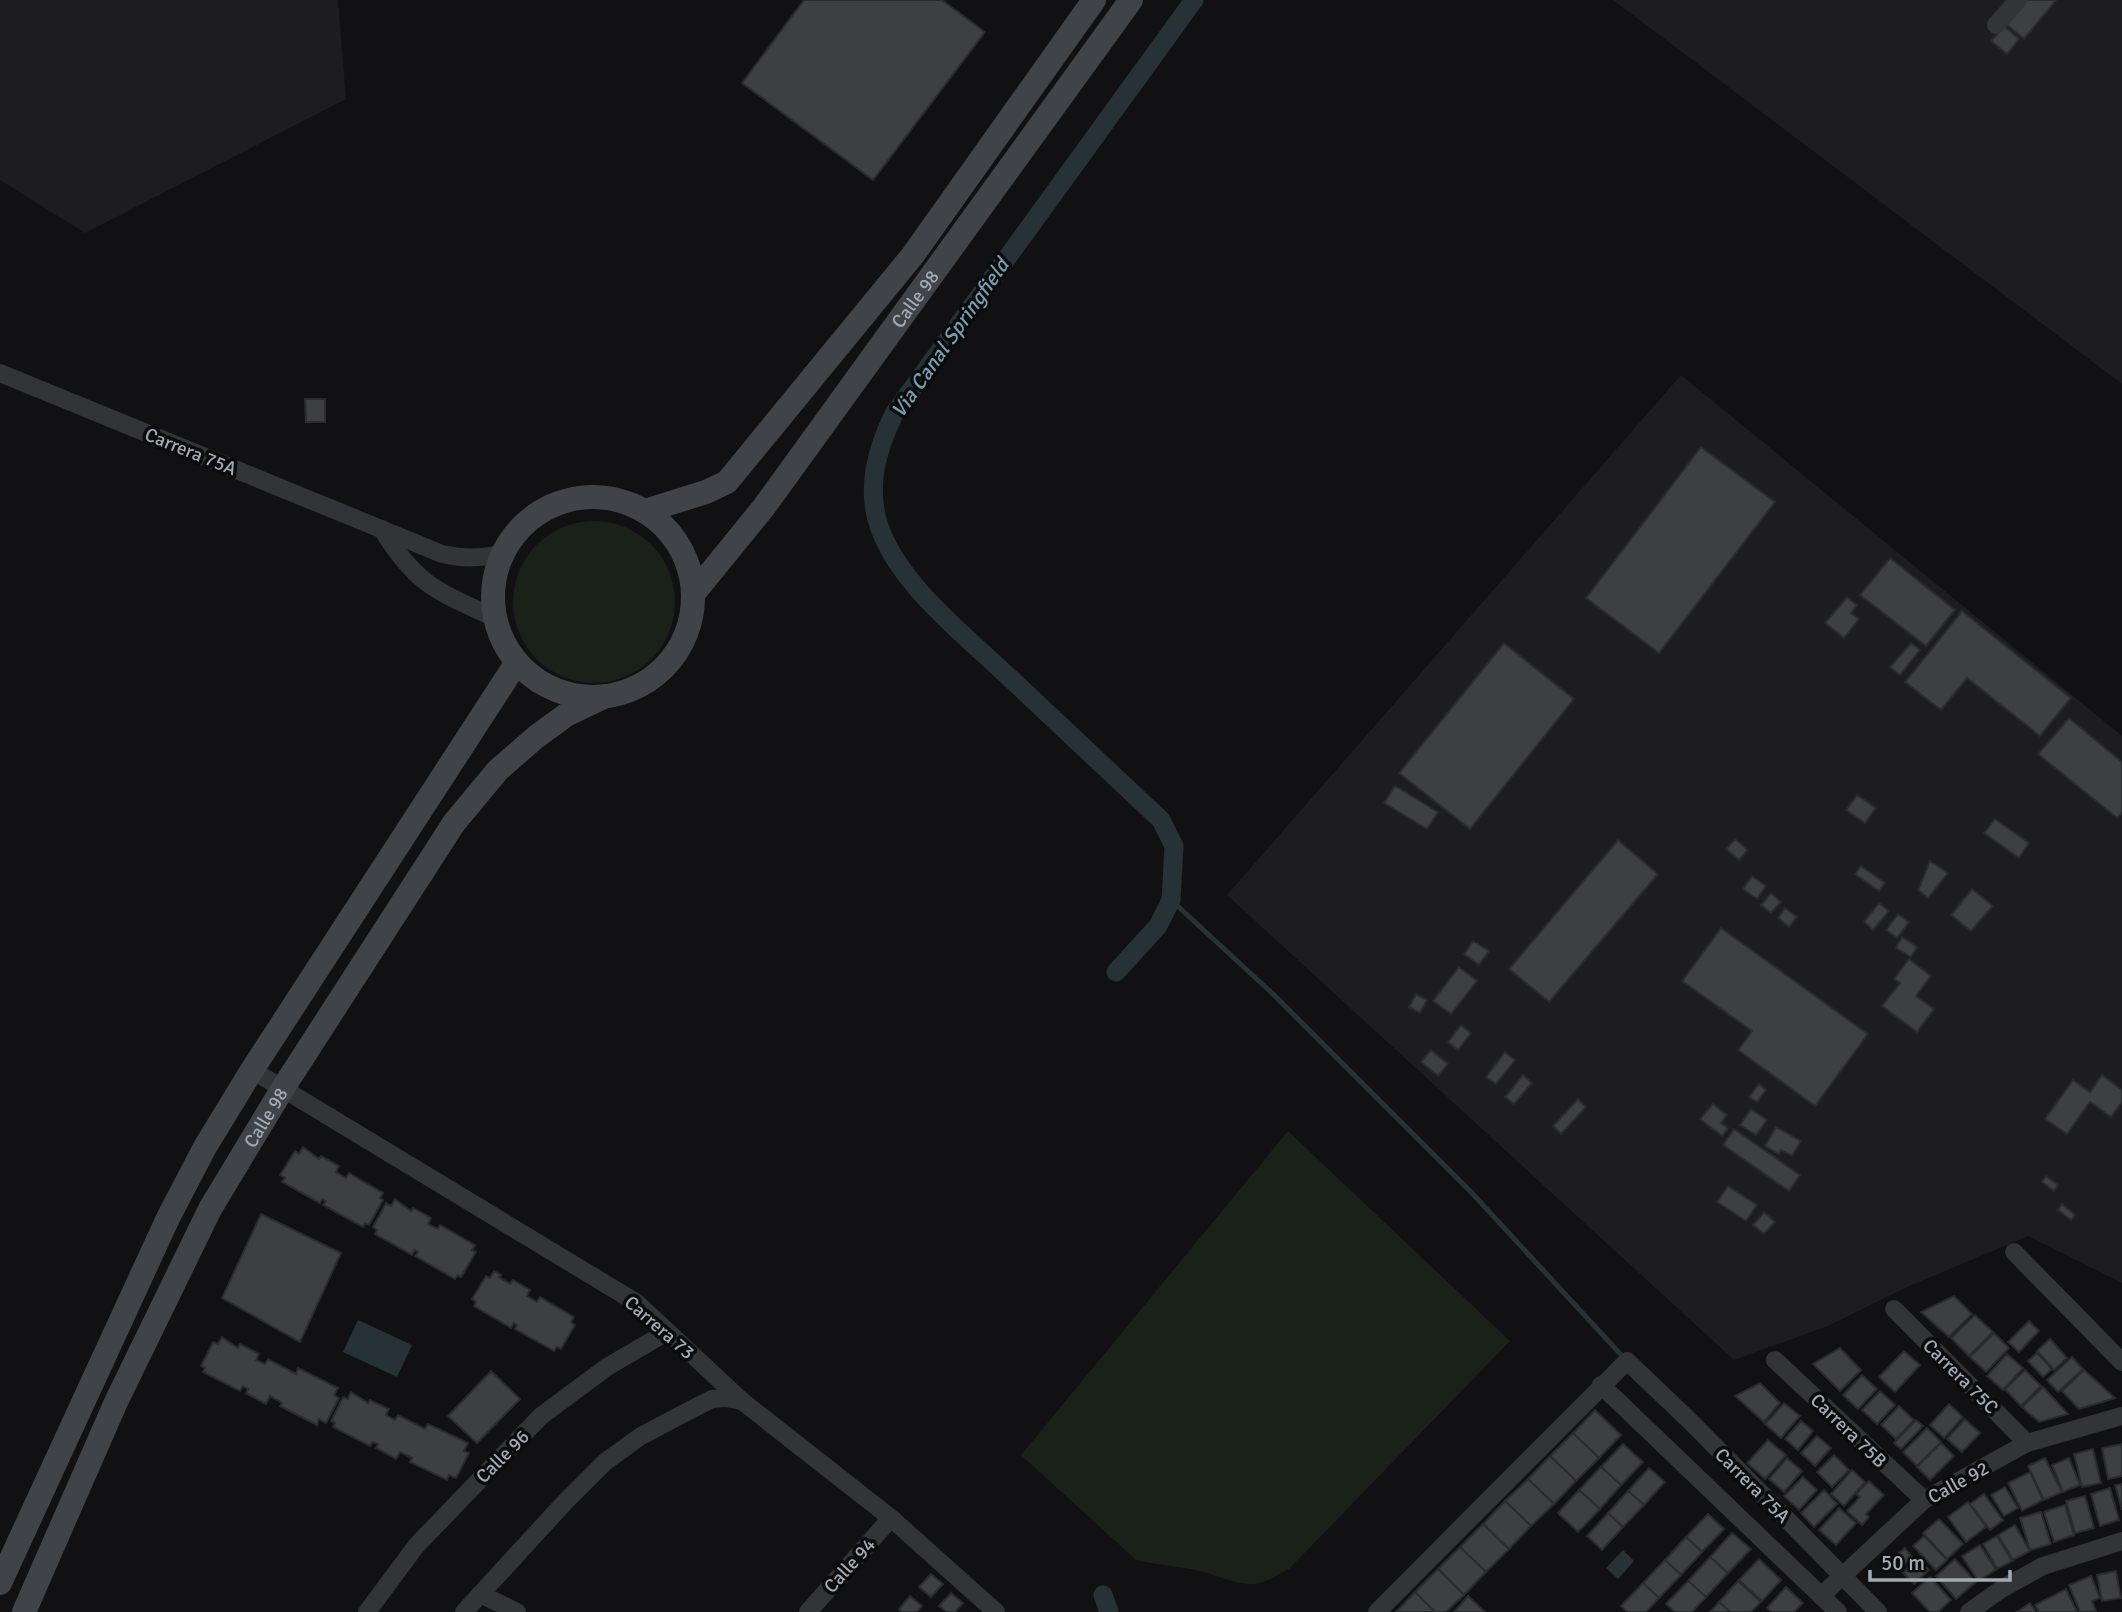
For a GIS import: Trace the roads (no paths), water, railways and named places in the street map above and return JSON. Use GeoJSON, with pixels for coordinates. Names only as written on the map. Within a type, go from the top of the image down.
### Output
{"type":"FeatureCollection","features":[{"type":"Feature","properties":{"kind":"street","name":"Calle 98"},"geometry":{"type":"LineString","coordinates":[[645,511],[706,492],[727,482],[913,255],[1094,0]]}},
{"type":"Feature","properties":{"kind":"street","name":"Calle 98"},"geometry":{"type":"LineString","coordinates":[[694,593],[764,508],[1130,0]]}},
{"type":"Feature","properties":{"kind":"street"},"geometry":{"type":"LineString","coordinates":[[1996,25],[2018,0]]}},
{"type":"Feature","properties":{"kind":"street","name":"Carrera 75A"},"geometry":{"type":"LineString","coordinates":[[0,373],[442,554],[459,558],[503,554]]}},
{"type":"Feature","properties":{"kind":"street"},"geometry":{"type":"LineString","coordinates":[[597,497],[630,504],[645,511],[664,527],[680,546],[692,576],[694,593],[690,625],[684,641],[670,662],[652,679],[638,687],[606,696],[589,697],[557,691],[542,684],[517,662],[499,634],[493,585],[503,554],[522,527],[542,512],[565,502],[597,497]]}},
{"type":"Feature","properties":{"kind":"street"},"geometry":{"type":"LineString","coordinates":[[382,529],[399,557],[417,576],[435,590],[495,618]]}},
{"type":"Feature","properties":{"kind":"street","name":"Calle 98"},"geometry":{"type":"LineString","coordinates":[[0,1583],[167,1218],[205,1147],[252,1070],[517,662]]}},
{"type":"Feature","properties":{"kind":"street","name":"Calle 98"},"geometry":{"type":"LineString","coordinates":[[24,1612],[116,1402],[210,1209],[283,1088],[454,823],[471,802],[498,770],[536,737],[566,715],[606,696]]}},
{"type":"Feature","properties":{"kind":"street","name":"Carrera 73"},"geometry":{"type":"LineString","coordinates":[[252,1070],[637,1303],[742,1401],[891,1518],[996,1612]]}},
{"type":"Feature","properties":{"kind":"street"},"geometry":{"type":"LineString","coordinates":[[2014,1252],[2122,1362]]}},
{"type":"Feature","properties":{"kind":"street","name":"Carrera 75C"},"geometry":{"type":"LineString","coordinates":[[1894,1309],[2027,1443]]}},
{"type":"Feature","properties":{"kind":"street","name":"Calle 96"},"geometry":{"type":"LineString","coordinates":[[367,1612],[416,1546],[541,1416],[607,1367],[667,1332]]}},
{"type":"Feature","properties":{"kind":"street","name":"Carrera 75B"},"geometry":{"type":"LineString","coordinates":[[1775,1360],[1924,1500]]}},
{"type":"Feature","properties":{"kind":"street","name":"Carrera 75A"},"geometry":{"type":"LineString","coordinates":[[1838,1612],[1601,1385],[1626,1361],[1878,1612]]}},
{"type":"Feature","properties":{"kind":"street"},"geometry":{"type":"LineString","coordinates":[[1377,1612],[1601,1385]]}},
{"type":"Feature","properties":{"kind":"street"},"geometry":{"type":"LineString","coordinates":[[464,1612],[604,1462],[672,1417],[712,1399],[742,1401]]}},
{"type":"Feature","properties":{"kind":"street","name":"Calle 92"},"geometry":{"type":"LineString","coordinates":[[1821,1596],[1924,1500],[2027,1443],[2122,1416]]}},
{"type":"Feature","properties":{"kind":"street","name":"Calle 94"},"geometry":{"type":"LineString","coordinates":[[808,1612],[891,1518]]}},
{"type":"Feature","properties":{"kind":"street"},"geometry":{"type":"LineString","coordinates":[[1969,1612],[2003,1588],[2043,1566],[2122,1541]]}},
{"type":"Feature","properties":{"kind":"street"},"geometry":{"type":"LineString","coordinates":[[480,1594],[517,1612]]}},
{"type":"Feature","properties":{"kind":"waterway","name":"Via Canal Springfield"},"geometry":{"type":"LineString","coordinates":[[1116,972],[1158,926],[1171,900],[1174,846],[1161,820],[954,627],[902,569],[879,526],[873,497],[875,468],[894,414],[1194,0]]}},
{"type":"Feature","properties":{"kind":"waterway"},"geometry":{"type":"LineString","coordinates":[[1171,900],[1273,994],[1471,1192],[1624,1358]]}},
{"type":"Feature","properties":{"kind":"waterway","name":"Via Canal Springfield"},"geometry":{"type":"LineString","coordinates":[[1103,1595],[1109,1612]]}}]}
